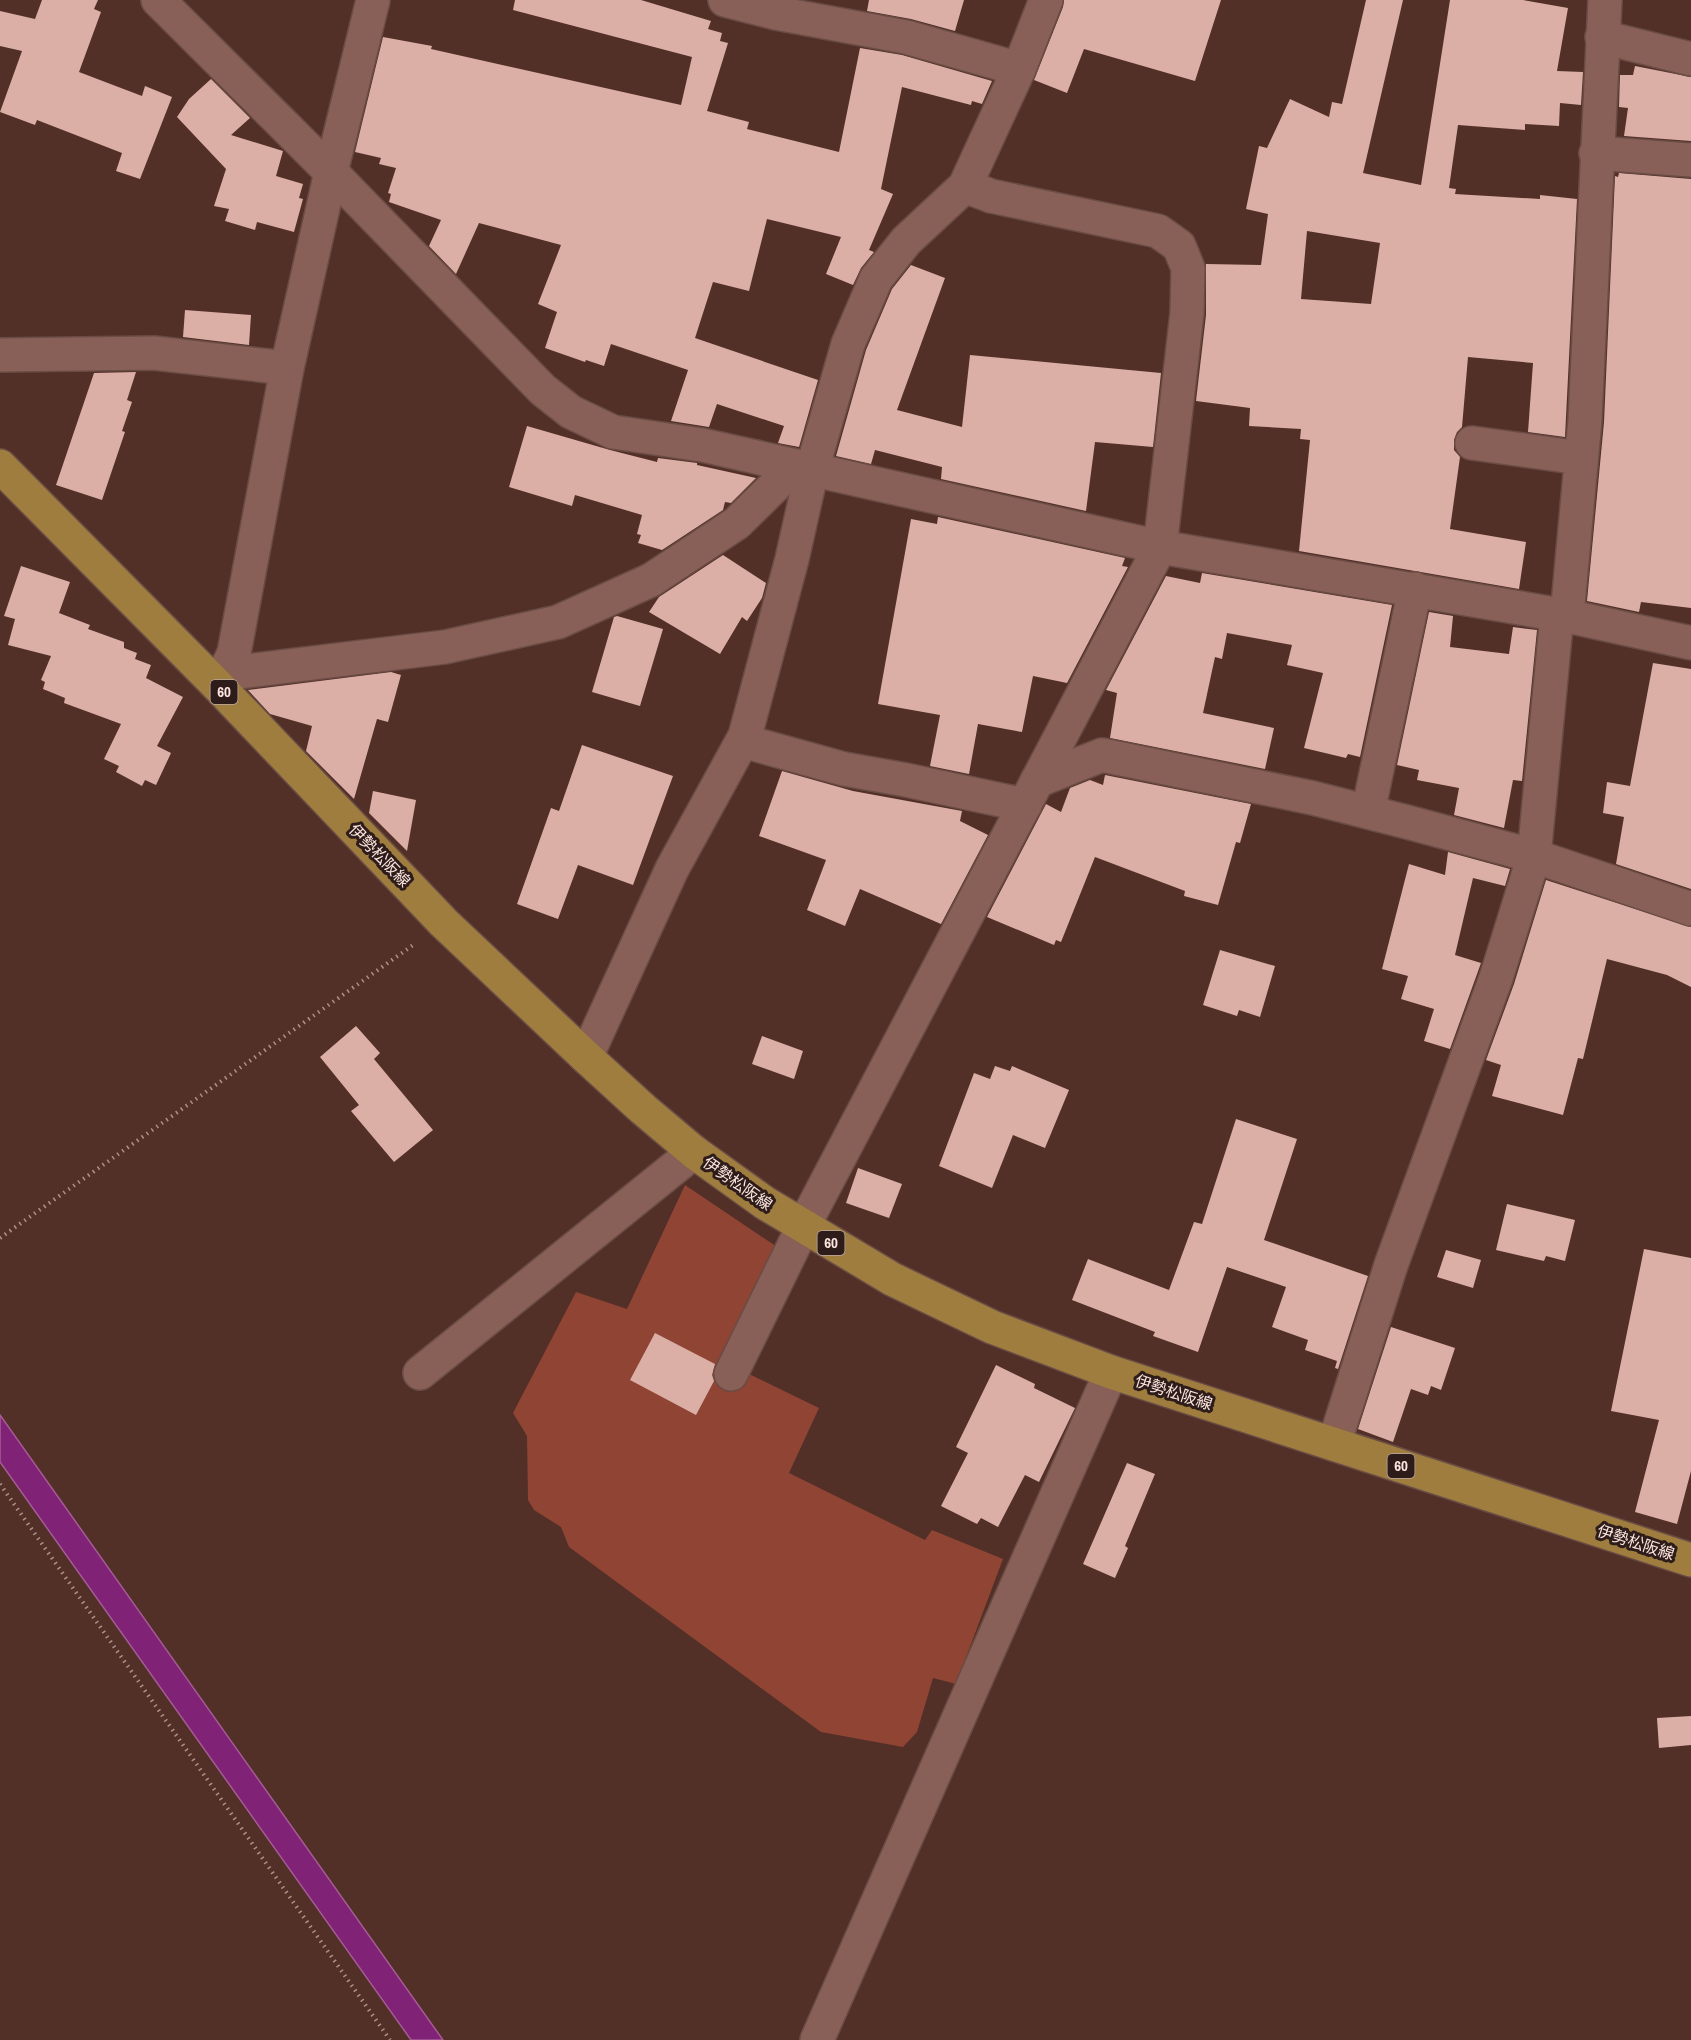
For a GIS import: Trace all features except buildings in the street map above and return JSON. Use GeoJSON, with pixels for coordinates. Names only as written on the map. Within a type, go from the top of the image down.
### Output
{"type":"FeatureCollection","features":[{"type":"Feature","properties":{"kind":"main road","name":"伊勢松阪線"},"geometry":{"type":"LineString","coordinates":[[0,466],[221,680],[444,923],[586,1057],[694,1152],[803,1227],[892,1279],[992,1327],[1111,1372],[1691,1560]]}},
{"type":"Feature","properties":{"kind":"street"},"geometry":{"type":"LineString","coordinates":[[158,0],[331,172],[543,390],[571,412],[614,432],[702,445],[1160,547],[1562,616],[1691,643]]}},
{"type":"Feature","properties":{"kind":"street"},"geometry":{"type":"LineString","coordinates":[[221,680],[234,653],[287,368],[373,0]]}},
{"type":"Feature","properties":{"kind":"street"},"geometry":{"type":"LineString","coordinates":[[724,0],[776,13],[906,37],[1019,69]]}},
{"type":"Feature","properties":{"kind":"street"},"geometry":{"type":"LineString","coordinates":[[586,1057],[672,869],[742,741],[786,581],[804,468],[848,344],[876,279],[906,241],[966,186],[1019,69],[1046,0]]}},
{"type":"Feature","properties":{"kind":"street"},"geometry":{"type":"LineString","coordinates":[[1334,1444],[1391,1265],[1496,978],[1534,856],[1585,420],[1605,0]]}},
{"type":"Feature","properties":{"kind":"street"},"geometry":{"type":"LineString","coordinates":[[1602,37],[1691,59]]}},
{"type":"Feature","properties":{"kind":"street"},"geometry":{"type":"LineString","coordinates":[[1596,153],[1691,160]]}},
{"type":"Feature","properties":{"kind":"street"},"geometry":{"type":"LineString","coordinates":[[731,1374],[803,1227],[1160,547],[1187,313],[1188,268],[1179,246],[1158,231],[991,196],[966,186]]}},
{"type":"Feature","properties":{"kind":"street"},"geometry":{"type":"LineString","coordinates":[[0,355],[154,353],[287,368]]}},
{"type":"Feature","properties":{"kind":"street"},"geometry":{"type":"LineString","coordinates":[[1472,443],[1581,458]]}},
{"type":"Feature","properties":{"kind":"street"},"geometry":{"type":"LineString","coordinates":[[221,680],[445,647],[558,622],[651,580],[737,523],[804,468]]}},
{"type":"Feature","properties":{"kind":"street"},"geometry":{"type":"LineString","coordinates":[[1368,812],[1415,590]]}},
{"type":"Feature","properties":{"kind":"street"},"geometry":{"type":"LineString","coordinates":[[742,741],[844,770],[906,780],[1031,793],[1102,755],[1313,798],[1368,812],[1534,856],[1691,909]]}},
{"type":"Feature","properties":{"kind":"street"},"geometry":{"type":"LineString","coordinates":[[420,1373],[694,1152]]}},
{"type":"Feature","properties":{"kind":"street"},"geometry":{"type":"LineString","coordinates":[[817,2040],[1111,1372]]}},
{"type":"Feature","properties":{"kind":"path"},"geometry":{"type":"LineString","coordinates":[[0,1238],[444,923]]}},
{"type":"Feature","properties":{"kind":"path"},"geometry":{"type":"LineString","coordinates":[[0,1484],[390,2040]]}},
{"type":"Feature","properties":{"kind":"shaded area"},"geometry":{"type":"Polygon","coordinates":[[[685,1185],[792,1257],[743,1371],[819,1408],[789,1473],[925,1540],[932,1530],[1003,1559],[956,1684],[933,1678],[917,1732],[903,1747],[821,1732],[569,1547],[561,1527],[534,1510],[528,1500],[527,1436],[513,1413],[576,1292],[627,1309],[685,1185]]]}},
{"type":"Feature","properties":{"kind":"shaded area"},"geometry":{"type":"Polygon","coordinates":[[[0,1415],[443,2040],[411,2040],[0,1462],[0,1415]]]}}]}
